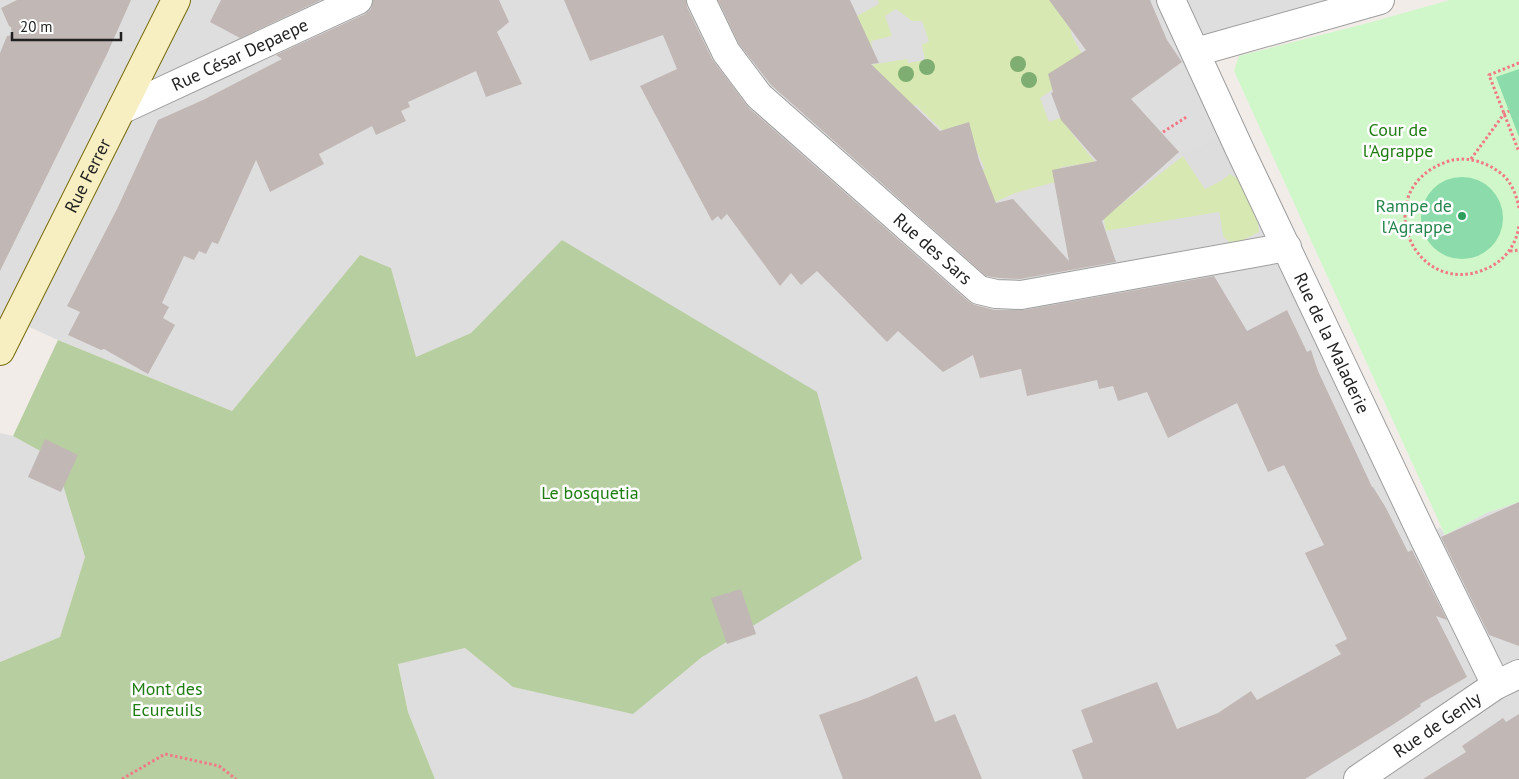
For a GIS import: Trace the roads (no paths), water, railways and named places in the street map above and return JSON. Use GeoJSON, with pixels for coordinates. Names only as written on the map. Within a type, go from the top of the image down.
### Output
{"type":"FeatureCollection","features":[{"type":"Feature","properties":{"kind":"main road","name":"Rue Ferrer"},"geometry":{"type":"LineString","coordinates":[[0,351],[176,0]]}},
{"type":"Feature","properties":{"kind":"street","name":"Rue César Depaepe"},"geometry":{"type":"LineString","coordinates":[[121,110],[358,0]]}},
{"type":"Feature","properties":{"kind":"street","name":"Rue des Sars"},"geometry":{"type":"LineString","coordinates":[[701,0],[726,52],[759,96],[979,290],[996,294],[1021,295],[1287,247]]}},
{"type":"Feature","properties":{"kind":"street","name":"Rue de la Maladerie"},"geometry":{"type":"LineString","coordinates":[[1171,0],[1424,538],[1507,679]]}},
{"type":"Feature","properties":{"kind":"street"},"geometry":{"type":"LineString","coordinates":[[1196,52],[1380,0]]}},
{"type":"Feature","properties":{"kind":"street","name":"Rue de Genly"},"geometry":{"type":"LineString","coordinates":[[1358,779],[1507,679]]}},
{"type":"Feature","properties":{"kind":"place","name":"Rampe de l'Agrappe"},"geometry":{"type":"Point","coordinates":[1462,216]}},
{"type":"Feature","properties":{"kind":"park label","name":"Cour de l'Agrappe"},"geometry":{"type":"Point","coordinates":[1398,140]}},
{"type":"Feature","properties":{"kind":"park label","name":"Le bosquetia"},"geometry":{"type":"Point","coordinates":[590,493]}},
{"type":"Feature","properties":{"kind":"park label","name":"Mont des Ecureuils"},"geometry":{"type":"Point","coordinates":[167,700]}}]}
